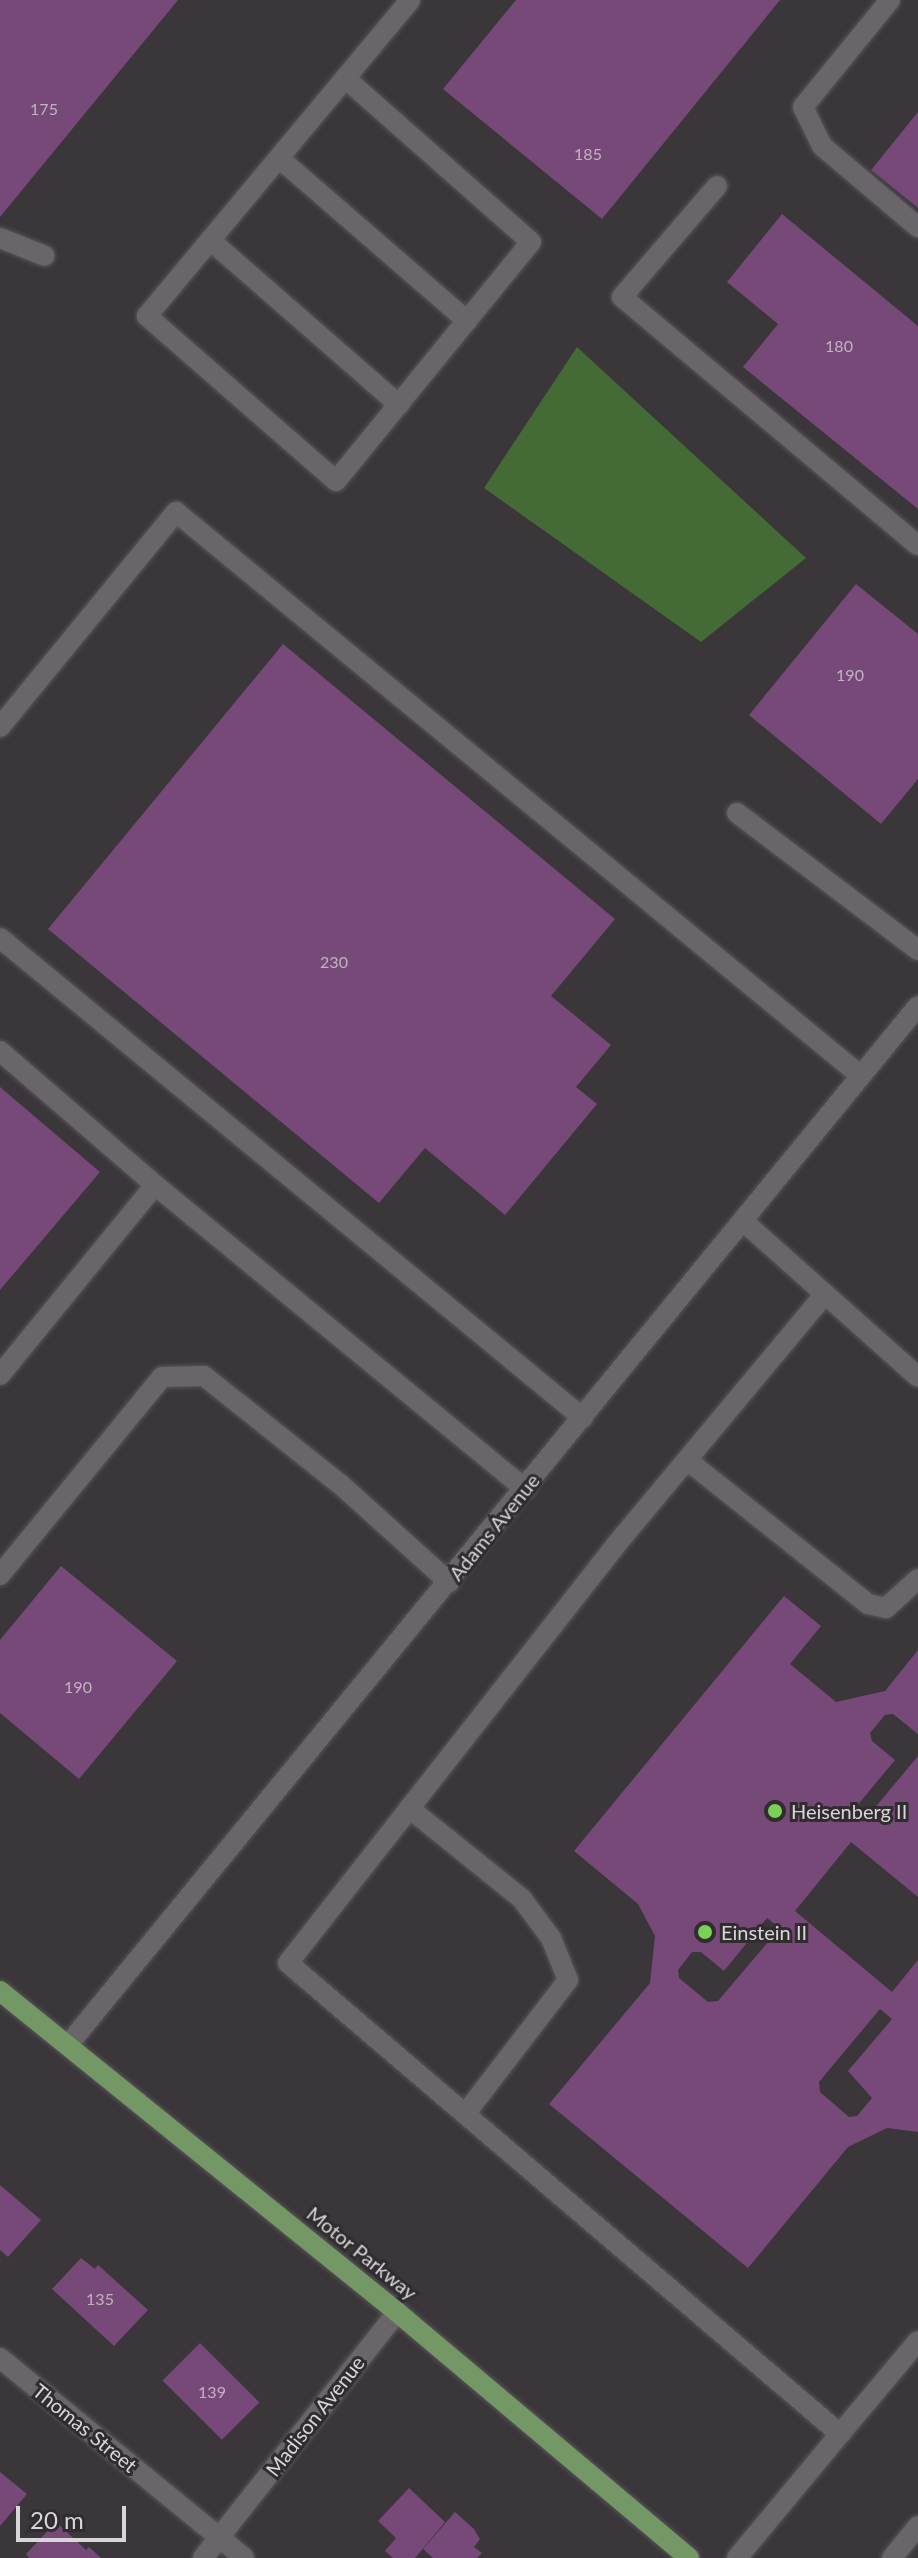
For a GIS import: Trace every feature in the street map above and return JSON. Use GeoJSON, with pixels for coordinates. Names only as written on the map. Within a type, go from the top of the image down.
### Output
{"type":"FeatureCollection","features":[{"type":"Feature","properties":{"kind":"main road","name":"Motor Parkway"},"geometry":{"type":"LineString","coordinates":[[0,1991],[397,2312],[689,2558]]}},
{"type":"Feature","properties":{"kind":"street"},"geometry":{"type":"LineString","coordinates":[[345,78],[531,242],[336,481],[147,316],[279,158],[345,78],[410,0]]}},
{"type":"Feature","properties":{"kind":"street"},"geometry":{"type":"LineString","coordinates":[[890,0],[803,107],[822,146],[918,227]]}},
{"type":"Feature","properties":{"kind":"street"},"geometry":{"type":"LineString","coordinates":[[279,158],[467,321]]}},
{"type":"Feature","properties":{"kind":"street"},"geometry":{"type":"LineString","coordinates":[[717,186],[622,297],[918,545]]}},
{"type":"Feature","properties":{"kind":"street"},"geometry":{"type":"LineString","coordinates":[[0,238],[45,256]]}},
{"type":"Feature","properties":{"kind":"street"},"geometry":{"type":"LineString","coordinates":[[210,240],[399,405]]}},
{"type":"Feature","properties":{"kind":"street"},"geometry":{"type":"LineString","coordinates":[[0,727],[176,512],[861,1076]]}},
{"type":"Feature","properties":{"kind":"street"},"geometry":{"type":"LineString","coordinates":[[737,813],[918,950]]}},
{"type":"Feature","properties":{"kind":"street"},"geometry":{"type":"LineString","coordinates":[[0,938],[583,1418]]}},
{"type":"Feature","properties":{"kind":"street","name":"Adams Avenue"},"geometry":{"type":"LineString","coordinates":[[68,2045],[918,1006]]}},
{"type":"Feature","properties":{"kind":"street"},"geometry":{"type":"LineString","coordinates":[[0,1051],[155,1185],[525,1489]]}},
{"type":"Feature","properties":{"kind":"street"},"geometry":{"type":"LineString","coordinates":[[0,1375],[155,1185]]}},
{"type":"Feature","properties":{"kind":"street"},"geometry":{"type":"LineString","coordinates":[[743,1221],[918,1377]]}},
{"type":"Feature","properties":{"kind":"street"},"geometry":{"type":"LineString","coordinates":[[825,1294],[687,1460],[288,1963],[840,2434]]}},
{"type":"Feature","properties":{"kind":"street"},"geometry":{"type":"LineString","coordinates":[[0,1575],[162,1377],[204,1376],[346,1489],[449,1582]]}},
{"type":"Feature","properties":{"kind":"street"},"geometry":{"type":"LineString","coordinates":[[687,1460],[868,1604],[886,1608],[918,1579]]}},
{"type":"Feature","properties":{"kind":"street"},"geometry":{"type":"LineString","coordinates":[[409,1808],[522,1899],[551,1938],[568,1980],[465,2114]]}},
{"type":"Feature","properties":{"kind":"street","name":"Madison Avenue"},"geometry":{"type":"LineString","coordinates":[[203,2558],[397,2312]]}},
{"type":"Feature","properties":{"kind":"street"},"geometry":{"type":"LineString","coordinates":[[737,2558],[918,2341]]}},
{"type":"Feature","properties":{"kind":"street","name":"Thomas Street"},"geometry":{"type":"LineString","coordinates":[[0,2358],[244,2558]]}},
{"type":"Feature","properties":{"kind":"street"},"geometry":{"type":"LineString","coordinates":[[892,2558],[918,2526]]}},
{"type":"Feature","properties":{"kind":"green space"},"geometry":{"type":"Polygon","coordinates":[[[577,347],[806,558],[701,642],[484,488],[577,347]]]}},
{"type":"Feature","properties":{"kind":"building"},"geometry":{"type":"Polygon","coordinates":[[[0,0],[178,0],[0,217],[0,0]]]}},
{"type":"Feature","properties":{"kind":"building"},"geometry":{"type":"Polygon","coordinates":[[[516,0],[780,0],[602,219],[443,89],[516,0]]]}},
{"type":"Feature","properties":{"kind":"building"},"geometry":{"type":"Polygon","coordinates":[[[918,112],[918,208],[871,170],[918,112]]]}},
{"type":"Feature","properties":{"kind":"building"},"geometry":{"type":"Polygon","coordinates":[[[782,214],[918,326],[918,509],[743,367],[778,324],[727,282],[782,214]]]}},
{"type":"Feature","properties":{"kind":"building"},"geometry":{"type":"Polygon","coordinates":[[[856,584],[918,634],[918,779],[881,824],[749,715],[856,584]]]}},
{"type":"Feature","properties":{"kind":"building"},"geometry":{"type":"Polygon","coordinates":[[[283,644],[615,919],[551,996],[611,1045],[576,1087],[597,1104],[505,1215],[425,1148],[379,1203],[48,929],[283,644]]]}},
{"type":"Feature","properties":{"kind":"building"},"geometry":{"type":"Polygon","coordinates":[[[0,1087],[100,1172],[0,1290],[0,1087]]]}},
{"type":"Feature","properties":{"kind":"building"},"geometry":{"type":"Polygon","coordinates":[[[61,1566],[177,1661],[79,1779],[0,1713],[0,1640],[61,1566]]]}},
{"type":"Feature","properties":{"kind":"building","name":"Einstein II"},"geometry":{"type":"Polygon","coordinates":[[[784,1596],[821,1626],[790,1664],[836,1702],[885,1691],[918,1650],[918,1734],[893,1714],[885,1715],[870,1733],[872,1741],[895,1760],[851,1813],[863,1822],[918,1756],[918,1897],[851,1842],[795,1911],[892,1992],[918,1960],[918,2132],[887,2128],[848,2147],[748,2268],[549,2104],[650,1983],[655,1936],[638,1904],[574,1851],[784,1596]],[[767,1918],[724,1971],[701,1952],[692,1952],[678,1970],[679,1978],[708,2002],[718,2001],[780,1928],[767,1918]],[[880,2009],[819,2082],[820,2092],[849,2117],[857,2116],[872,2098],[848,2071],[892,2019],[880,2009]]]}},
{"type":"Feature","properties":{"kind":"building"},"geometry":{"type":"Polygon","coordinates":[[[0,2185],[41,2220],[8,2257],[0,2250],[0,2185]]]}},
{"type":"Feature","properties":{"kind":"building"},"geometry":{"type":"Polygon","coordinates":[[[81,2258],[95,2269],[98,2265],[148,2310],[114,2346],[52,2289],[81,2258]]]}},
{"type":"Feature","properties":{"kind":"building"},"geometry":{"type":"Polygon","coordinates":[[[200,2343],[259,2402],[222,2440],[163,2380],[200,2343]]]}},
{"type":"Feature","properties":{"kind":"building"},"geometry":{"type":"Polygon","coordinates":[[[0,2472],[27,2494],[0,2526],[0,2472]]]}},
{"type":"Feature","properties":{"kind":"building"},"geometry":{"type":"Polygon","coordinates":[[[409,2488],[445,2522],[415,2558],[393,2558],[385,2551],[396,2538],[378,2521],[409,2488]]]}},
{"type":"Feature","properties":{"kind":"building"},"geometry":{"type":"Polygon","coordinates":[[[455,2512],[474,2529],[480,2539],[474,2547],[482,2553],[477,2558],[433,2558],[423,2549],[455,2512]]]}},
{"type":"Feature","properties":{"kind":"building"},"geometry":{"type":"Polygon","coordinates":[[[56,2522],[86,2550],[89,2547],[101,2558],[29,2558],[26,2554],[56,2522]]]}},
{"type":"Feature","properties":{"kind":"place","name":"Heisenberg II"},"geometry":{"type":"Point","coordinates":[775,1811]}},
{"type":"Feature","properties":{"kind":"place","name":"Einstein II"},"geometry":{"type":"Point","coordinates":[705,1932]}}]}
